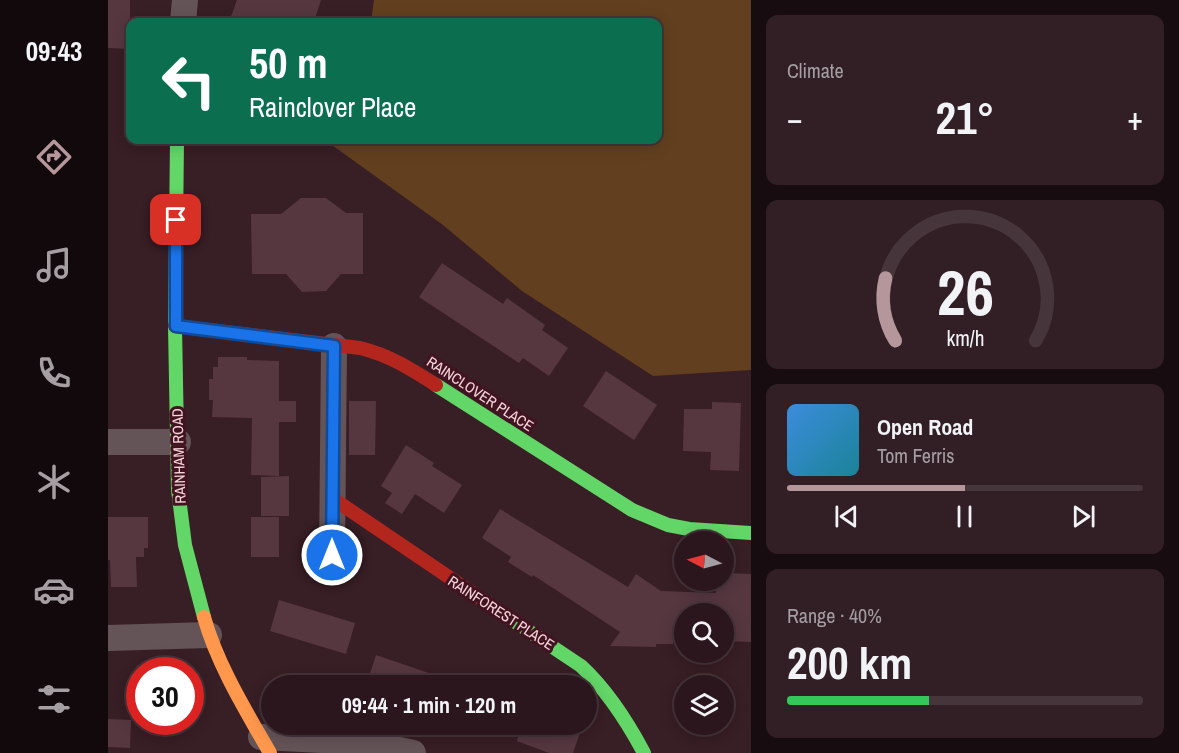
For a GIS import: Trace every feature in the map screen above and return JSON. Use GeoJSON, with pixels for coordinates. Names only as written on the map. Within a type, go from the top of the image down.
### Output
{"type":"FeatureCollection","features":[{"type":"Feature","properties":{"kind":"street"},"geometry":{"type":"LineString","coordinates":[[183,18],[185,0]]}},
{"type":"Feature","properties":{"kind":"street","name":"RAINHAM ROAD"},"geometry":{"type":"LineString","coordinates":[[177,144],[178,490],[185,545],[209,635],[246,712],[265,745]]}},
{"type":"Feature","properties":{"kind":"street","name":"RAINCLOVER PLACE"},"geometry":{"type":"LineString","coordinates":[[176,326],[360,348],[380,353],[401,363],[610,497],[641,514],[669,525],[689,529],[751,532]]}},
{"type":"Feature","properties":{"kind":"street"},"geometry":{"type":"LineString","coordinates":[[332,555],[334,346]]}},
{"type":"Feature","properties":{"kind":"street"},"geometry":{"type":"LineString","coordinates":[[108,442],[178,442]]}},
{"type":"Feature","properties":{"kind":"street","name":"RAINFOREST PLACE"},"geometry":{"type":"LineString","coordinates":[[332,498],[581,666],[600,683],[620,709],[644,753]]}},
{"type":"Feature","properties":{"kind":"street"},"geometry":{"type":"LineString","coordinates":[[108,638],[209,635]]}},
{"type":"Feature","properties":{"kind":"street"},"geometry":{"type":"LineString","coordinates":[[265,745],[363,742],[413,753]]}},
{"type":"Feature","properties":{"kind":"shaded area"},"geometry":{"type":"Polygon","coordinates":[[[374,0],[751,0],[751,370],[653,376],[522,291],[443,225],[331,144],[662,144],[662,18],[372,18],[374,0]]]}},
{"type":"Feature","properties":{"kind":"building"},"geometry":{"type":"Polygon","coordinates":[[[108,0],[130,0],[130,18],[126,18],[126,49],[108,48],[108,0]]]}},
{"type":"Feature","properties":{"kind":"building"},"geometry":{"type":"Polygon","coordinates":[[[237,0],[321,0],[315,18],[230,18],[237,0]]]}},
{"type":"Feature","properties":{"kind":"building"},"geometry":{"type":"Polygon","coordinates":[[[301,198],[326,198],[346,213],[363,213],[363,274],[341,274],[326,291],[302,292],[286,274],[252,274],[251,214],[281,214],[301,198]]]}},
{"type":"Feature","properties":{"kind":"building"},"geometry":{"type":"Polygon","coordinates":[[[442,263],[503,304],[507,298],[545,325],[542,330],[568,348],[549,376],[523,358],[519,363],[419,297],[442,263]]]}},
{"type":"Feature","properties":{"kind":"building"},"geometry":{"type":"Polygon","coordinates":[[[218,357],[247,357],[247,360],[279,361],[279,401],[296,401],[296,422],[279,422],[279,476],[251,475],[252,418],[212,417],[213,400],[209,400],[209,379],[213,379],[213,367],[218,367],[218,357]]]}},
{"type":"Feature","properties":{"kind":"building"},"geometry":{"type":"Polygon","coordinates":[[[606,371],[657,405],[634,440],[583,406],[606,371]]]}},
{"type":"Feature","properties":{"kind":"building"},"geometry":{"type":"Polygon","coordinates":[[[349,401],[376,401],[375,455],[349,455],[349,401]]]}},
{"type":"Feature","properties":{"kind":"building"},"geometry":{"type":"Polygon","coordinates":[[[712,402],[741,403],[739,471],[710,470],[711,452],[683,451],[684,409],[712,409],[712,402]]]}},
{"type":"Feature","properties":{"kind":"building"},"geometry":{"type":"Polygon","coordinates":[[[406,445],[434,463],[432,466],[462,485],[444,513],[415,494],[402,514],[385,503],[392,493],[381,486],[406,445]]]}},
{"type":"Feature","properties":{"kind":"building"},"geometry":{"type":"Polygon","coordinates":[[[289,476],[289,516],[261,516],[261,477],[289,476]]]}},
{"type":"Feature","properties":{"kind":"building"},"geometry":{"type":"Polygon","coordinates":[[[500,509],[628,587],[636,574],[661,591],[716,593],[716,591],[734,591],[734,573],[751,574],[751,642],[734,641],[734,603],[674,603],[673,644],[656,644],[656,647],[610,646],[620,632],[533,575],[532,577],[508,562],[511,557],[482,538],[500,509]]]}},
{"type":"Feature","properties":{"kind":"building"},"geometry":{"type":"Polygon","coordinates":[[[108,517],[148,517],[148,548],[144,548],[144,557],[136,557],[137,587],[111,587],[110,560],[108,560],[108,517]]]}},
{"type":"Feature","properties":{"kind":"building"},"geometry":{"type":"Polygon","coordinates":[[[251,517],[279,517],[279,557],[251,557],[251,517]]]}},
{"type":"Feature","properties":{"kind":"building"},"geometry":{"type":"Polygon","coordinates":[[[279,600],[355,623],[346,654],[270,631],[279,600]]]}},
{"type":"Feature","properties":{"kind":"building"},"geometry":{"type":"Polygon","coordinates":[[[376,655],[435,675],[370,675],[376,655]]]}},
{"type":"Feature","properties":{"kind":"building"},"geometry":{"type":"Polygon","coordinates":[[[108,719],[126,720],[126,735],[130,735],[130,748],[108,747],[108,719]]]}},
{"type":"Feature","properties":{"kind":"building"},"geometry":{"type":"Polygon","coordinates":[[[519,735],[579,735],[573,753],[549,753],[517,741],[519,735]]]}},
{"type":"Feature","properties":{"kind":"traffic: fast"},"geometry":{"type":"LineString","coordinates":[[177,144],[175,326],[178,490],[185,545],[204,617]]}},
{"type":"Feature","properties":{"kind":"traffic: fast"},"geometry":{"type":"LineString","coordinates":[[436,385],[632,510],[668,525],[689,529],[751,533]]}},
{"type":"Feature","properties":{"kind":"traffic: fast"},"geometry":{"type":"LineString","coordinates":[[490,605],[581,666],[616,707],[644,753]]}},
{"type":"Feature","properties":{"kind":"traffic: slow"},"geometry":{"type":"LineString","coordinates":[[204,617],[224,670],[270,753]]}},
{"type":"Feature","properties":{"kind":"traffic: jam"},"geometry":{"type":"LineString","coordinates":[[175,326],[360,348],[409,368],[436,385]]}},
{"type":"Feature","properties":{"kind":"traffic: jam"},"geometry":{"type":"LineString","coordinates":[[332,498],[490,605]]}},
{"type":"Feature","properties":{"kind":"route"},"geometry":{"type":"LineString","coordinates":[[176,220],[176,326],[334,346],[332,555]]}}]}
